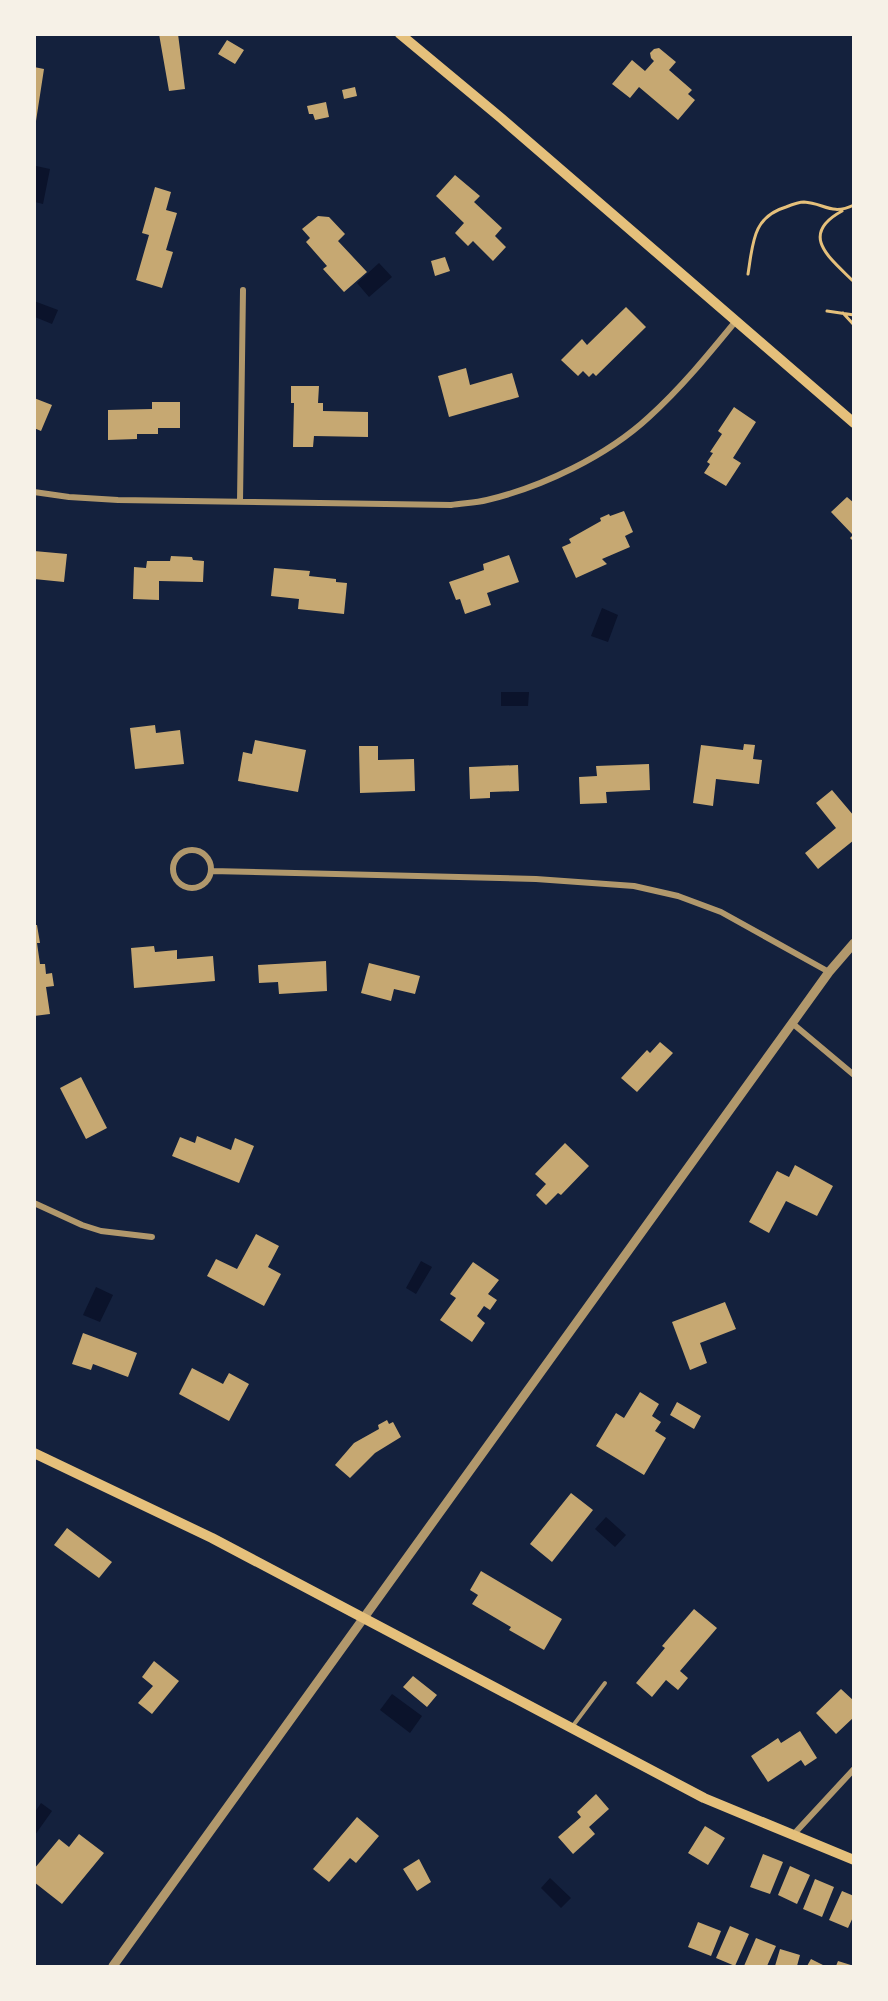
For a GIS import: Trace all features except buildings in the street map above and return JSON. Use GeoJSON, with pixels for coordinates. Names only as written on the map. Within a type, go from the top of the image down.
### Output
{"type":"FeatureCollection","features":[{"type":"Feature","properties":{"kind":"main road"},"geometry":{"type":"LineString","coordinates":[[400,34],[501,118],[854,423]]}},
{"type":"Feature","properties":{"kind":"main road"},"geometry":{"type":"LineString","coordinates":[[34,1453],[212,1538],[704,1798],[854,1860]]}},
{"type":"Feature","properties":{"kind":"street"},"geometry":{"type":"LineString","coordinates":[[240,501],[243,290]]}},
{"type":"Feature","properties":{"kind":"street"},"geometry":{"type":"LineString","coordinates":[[34,492],[118,500],[450,505],[486,500],[540,482],[597,456],[648,419],[688,379],[735,322]]}},
{"type":"Feature","properties":{"kind":"street"},"geometry":{"type":"LineString","coordinates":[[194,850],[200,852],[208,860],[211,871],[205,883],[193,888],[180,884],[172,867],[182,852],[194,850]]}},
{"type":"Feature","properties":{"kind":"street"},"geometry":{"type":"LineString","coordinates":[[211,871],[536,879],[634,886],[678,896],[721,912],[829,972]]}},
{"type":"Feature","properties":{"kind":"street"},"geometry":{"type":"LineString","coordinates":[[113,1966],[792,1023],[829,972],[854,943]]}},
{"type":"Feature","properties":{"kind":"street"},"geometry":{"type":"LineString","coordinates":[[792,1023],[854,1074]]}},
{"type":"Feature","properties":{"kind":"street"},"geometry":{"type":"LineString","coordinates":[[34,1203],[101,1231],[152,1237]]}},
{"type":"Feature","properties":{"kind":"street"},"geometry":{"type":"LineString","coordinates":[[793,1835],[854,1769]]}},
{"type":"Feature","properties":{"kind":"lane"},"geometry":{"type":"LineString","coordinates":[[572,1728],[605,1683]]}},
{"type":"Feature","properties":{"kind":"path"},"geometry":{"type":"LineString","coordinates":[[748,274],[754,233],[767,215],[783,207],[804,202],[823,208],[844,210]]}},
{"type":"Feature","properties":{"kind":"path"},"geometry":{"type":"LineString","coordinates":[[854,205],[829,218],[821,227],[819,236],[823,248],[854,282]]}},
{"type":"Feature","properties":{"kind":"path"},"geometry":{"type":"LineString","coordinates":[[827,311],[854,315]]}},
{"type":"Feature","properties":{"kind":"path"},"geometry":{"type":"LineString","coordinates":[[843,313],[854,325]]}},
{"type":"Feature","properties":{"kind":"water"},"geometry":{"type":"Polygon","coordinates":[[[36,166],[50,169],[43,204],[35,202],[36,166]]]}},
{"type":"Feature","properties":{"kind":"water"},"geometry":{"type":"Polygon","coordinates":[[[379,263],[392,277],[369,297],[357,283],[379,263]]]}},
{"type":"Feature","properties":{"kind":"water"},"geometry":{"type":"Polygon","coordinates":[[[34,301],[58,310],[52,324],[35,317],[34,301]]]}},
{"type":"Feature","properties":{"kind":"water"},"geometry":{"type":"Polygon","coordinates":[[[602,608],[618,615],[608,642],[591,636],[602,608]]]}},
{"type":"Feature","properties":{"kind":"water"},"geometry":{"type":"Polygon","coordinates":[[[501,692],[529,692],[528,706],[501,706],[501,692]]]}},
{"type":"Feature","properties":{"kind":"water"},"geometry":{"type":"Polygon","coordinates":[[[421,1261],[432,1267],[416,1294],[406,1288],[421,1261]]]}},
{"type":"Feature","properties":{"kind":"water"},"geometry":{"type":"Polygon","coordinates":[[[96,1287],[113,1295],[100,1322],[83,1315],[96,1287]]]}},
{"type":"Feature","properties":{"kind":"water"},"geometry":{"type":"Polygon","coordinates":[[[606,1517],[626,1535],[615,1547],[595,1529],[606,1517]]]}},
{"type":"Feature","properties":{"kind":"water"},"geometry":{"type":"Polygon","coordinates":[[[392,1694],[422,1716],[410,1733],[380,1710],[392,1694]]]}},
{"type":"Feature","properties":{"kind":"water"},"geometry":{"type":"Polygon","coordinates":[[[41,1803],[52,1811],[35,1835],[35,1812],[41,1803]]]}},
{"type":"Feature","properties":{"kind":"water"},"geometry":{"type":"Polygon","coordinates":[[[550,1878],[571,1898],[561,1908],[541,1888],[550,1878]]]}}]}
